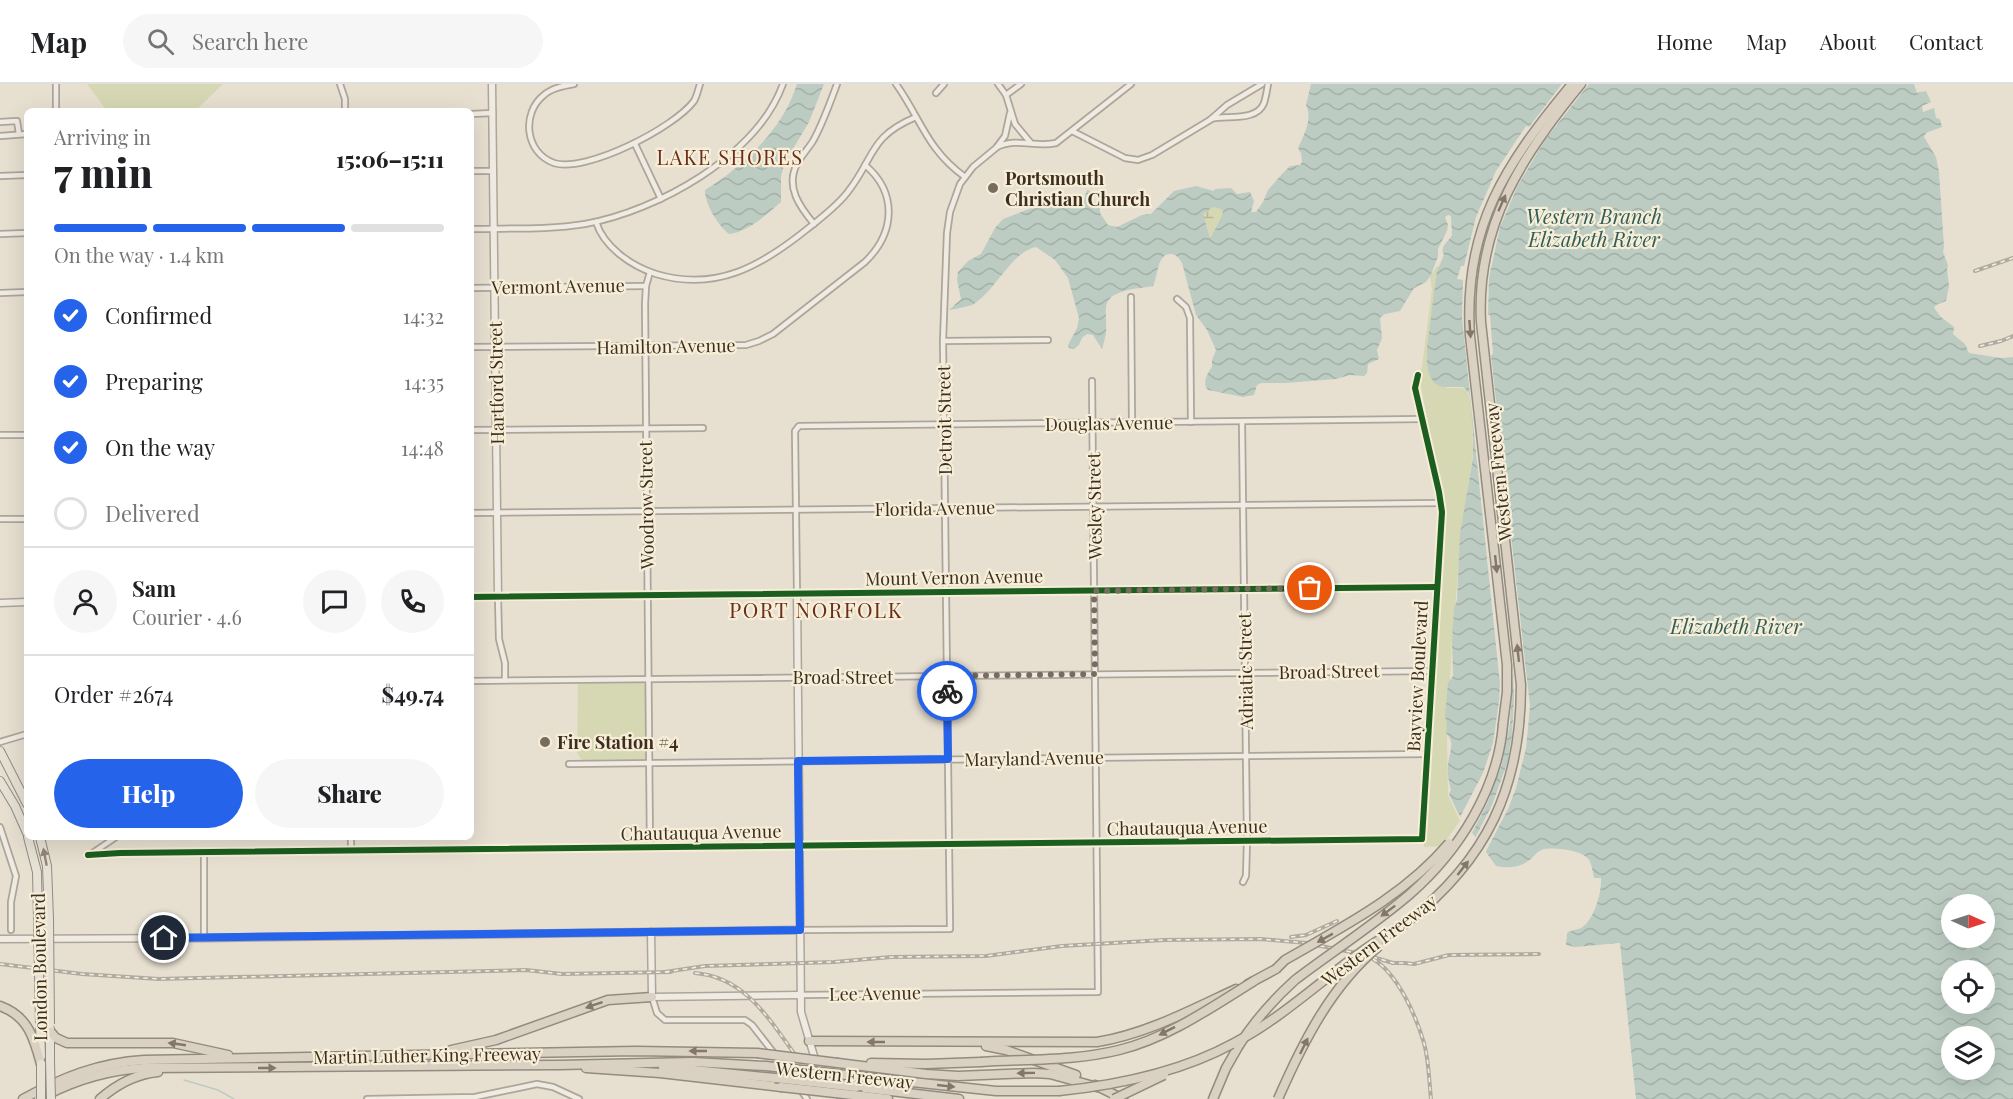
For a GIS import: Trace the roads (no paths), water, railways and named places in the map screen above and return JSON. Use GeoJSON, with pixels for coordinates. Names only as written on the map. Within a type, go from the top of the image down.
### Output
{"type":"FeatureCollection","features":[{"type":"Feature","properties":{"kind":"highway","name":"Western Freeway"},"geometry":{"type":"LineString","coordinates":[[838,1063],[926,1064],[1069,1057],[1119,1050],[1152,1040],[1204,1012],[1385,901],[1405,887],[1437,857],[1459,830],[1488,775],[1503,724],[1507,692],[1507,665],[1470,336],[1469,287],[1478,239],[1485,215],[1497,189],[1524,147],[1572,84]]}},
{"type":"Feature","properties":{"kind":"highway","name":"Western Freeway"},"geometry":{"type":"LineString","coordinates":[[627,1063],[719,1062],[996,1091],[1059,1091],[1120,1082],[1192,1063],[1261,1028],[1363,951],[1406,923],[1448,886],[1479,846],[1500,805],[1514,760],[1519,734],[1521,685],[1481,322],[1485,258],[1492,229],[1509,187],[1535,144],[1581,84]]}},
{"type":"Feature","properties":{"kind":"highway"},"geometry":{"type":"LineString","coordinates":[[1214,1099],[1226,1068],[1261,1013],[1295,980],[1408,895],[1438,865],[1458,840],[1483,797],[1499,754],[1503,724]]}},
{"type":"Feature","properties":{"kind":"highway"},"geometry":{"type":"LineString","coordinates":[[1278,1099],[1318,1016],[1332,996],[1371,952],[1406,923]]}},
{"type":"Feature","properties":{"kind":"highway"},"geometry":{"type":"LineString","coordinates":[[809,1041],[1097,1042],[1131,1034],[1254,981]]}},
{"type":"Feature","properties":{"kind":"highway"},"geometry":{"type":"LineString","coordinates":[[421,1055],[496,1040],[608,1000],[652,996]]}},
{"type":"Feature","properties":{"kind":"highway"},"geometry":{"type":"LineString","coordinates":[[0,1006],[13,1012],[26,1023],[32,1034],[41,1064]]}},
{"type":"Feature","properties":{"kind":"highway"},"geometry":{"type":"LineString","coordinates":[[50,1028],[56,1038],[68,1043],[173,1042],[230,1056],[255,1058]]}},
{"type":"Feature","properties":{"kind":"highway"},"geometry":{"type":"LineString","coordinates":[[955,1042],[1006,1050],[1065,1071],[1123,1099]]}},
{"type":"Feature","properties":{"kind":"highway"},"geometry":{"type":"LineString","coordinates":[[1219,1099],[1238,1047]]}},
{"type":"Feature","properties":{"kind":"highway","name":"Martin Luther King Freeway"},"geometry":{"type":"LineString","coordinates":[[23,1099],[58,1080],[109,1064],[144,1060],[647,1051],[757,1053],[838,1063]]}},
{"type":"Feature","properties":{"kind":"highway"},"geometry":{"type":"LineString","coordinates":[[627,1063],[959,1099]]}},
{"type":"Feature","properties":{"kind":"highway","name":"Martin Luther King Freeway"},"geometry":{"type":"LineString","coordinates":[[40,1099],[76,1081],[117,1071],[153,1068],[627,1063]]}},
{"type":"Feature","properties":{"kind":"highway"},"geometry":{"type":"LineString","coordinates":[[838,1063],[958,1076],[1050,1074],[1103,1089]]}},
{"type":"Feature","properties":{"kind":"highway"},"geometry":{"type":"LineString","coordinates":[[1114,1099],[1192,1063]]}},
{"type":"Feature","properties":{"kind":"highway"},"geometry":{"type":"LineString","coordinates":[[559,1065],[660,1073],[888,1099]]}},
{"type":"Feature","properties":{"kind":"highway"},"geometry":{"type":"LineString","coordinates":[[100,1099],[112,1089],[142,1075],[209,1068]]}},
{"type":"Feature","properties":{"kind":"main road"},"geometry":{"type":"LineString","coordinates":[[0,751],[24,798]]}},
{"type":"Feature","properties":{"kind":"main road","name":"London Boulevard"},"geometry":{"type":"LineString","coordinates":[[0,781],[24,826]]}},
{"type":"Feature","properties":{"kind":"main road","name":"London Boulevard"},"geometry":{"type":"LineString","coordinates":[[29,840],[37,872],[40,1099]]}},
{"type":"Feature","properties":{"kind":"main road","name":"London Boulevard"},"geometry":{"type":"LineString","coordinates":[[41,840],[47,874],[49,919],[51,1099]]}},
{"type":"Feature","properties":{"kind":"street"},"geometry":{"type":"LineString","coordinates":[[56,84],[56,108]]}},
{"type":"Feature","properties":{"kind":"street"},"geometry":{"type":"LineString","coordinates":[[340,84],[345,99],[345,108]]}},
{"type":"Feature","properties":{"kind":"street","name":"Hartford Street"},"geometry":{"type":"LineString","coordinates":[[492,84],[498,597],[499,639],[505,663],[505,680]]}},
{"type":"Feature","properties":{"kind":"street"},"geometry":{"type":"LineString","coordinates":[[574,84],[549,91],[534,106],[529,119],[529,132],[533,145],[542,156],[553,162],[564,164],[597,158],[635,144],[682,113],[695,100],[700,84]]}},
{"type":"Feature","properties":{"kind":"street"},"geometry":{"type":"LineString","coordinates":[[474,229],[555,227],[596,222],[661,199],[711,170],[753,133],[769,112],[783,84]]}},
{"type":"Feature","properties":{"kind":"street"},"geometry":{"type":"LineString","coordinates":[[814,224],[797,202],[793,186],[794,171],[813,140],[837,84]]}},
{"type":"Feature","properties":{"kind":"street"},"geometry":{"type":"LineString","coordinates":[[896,84],[936,151],[965,177]]}},
{"type":"Feature","properties":{"kind":"street"},"geometry":{"type":"LineString","coordinates":[[936,93],[944,84]]}},
{"type":"Feature","properties":{"kind":"street"},"geometry":{"type":"LineString","coordinates":[[998,84],[1006,95],[1015,124],[1030,142]]}},
{"type":"Feature","properties":{"kind":"street"},"geometry":{"type":"LineString","coordinates":[[1006,95],[1021,84]]}},
{"type":"Feature","properties":{"kind":"street"},"geometry":{"type":"LineString","coordinates":[[996,148],[1007,143],[1056,143],[1131,84]]}},
{"type":"Feature","properties":{"kind":"street"},"geometry":{"type":"LineString","coordinates":[[1072,131],[1125,158],[1135,160],[1152,155],[1210,120],[1227,105],[1262,84]]}},
{"type":"Feature","properties":{"kind":"street"},"geometry":{"type":"LineString","coordinates":[[1210,120],[1256,112],[1264,102],[1268,84]]}},
{"type":"Feature","properties":{"kind":"street"},"geometry":{"type":"LineString","coordinates":[[474,114],[493,113]]}},
{"type":"Feature","properties":{"kind":"street","name":"Detroit Street"},"geometry":{"type":"LineString","coordinates":[[800,930],[950,929],[943,341],[948,219],[956,192],[965,177],[981,159],[996,148],[1005,136],[1010,113]]}},
{"type":"Feature","properties":{"kind":"street"},"geometry":{"type":"LineString","coordinates":[[596,222],[602,236],[613,248],[650,272],[685,280],[711,279],[734,274],[770,257],[814,224],[845,196],[883,137],[894,128],[916,117]]}},
{"type":"Feature","properties":{"kind":"street"},"geometry":{"type":"LineString","coordinates":[[0,122],[17,121],[19,135]]}},
{"type":"Feature","properties":{"kind":"street"},"geometry":{"type":"LineString","coordinates":[[0,136],[24,134]]}},
{"type":"Feature","properties":{"kind":"street"},"geometry":{"type":"LineString","coordinates":[[635,144],[661,199]]}},
{"type":"Feature","properties":{"kind":"street","name":"Hamilton Avenue"},"geometry":{"type":"LineString","coordinates":[[474,347],[746,345],[759,341],[773,334],[876,252],[882,241],[889,216],[888,199],[882,183],[865,165]]}},
{"type":"Feature","properties":{"kind":"street"},"geometry":{"type":"LineString","coordinates":[[474,171],[494,171]]}},
{"type":"Feature","properties":{"kind":"street"},"geometry":{"type":"LineString","coordinates":[[0,176],[24,175]]}},
{"type":"Feature","properties":{"kind":"street"},"geometry":{"type":"LineString","coordinates":[[0,234],[24,233]]}},
{"type":"Feature","properties":{"kind":"street","name":"Woodrow Street"},"geometry":{"type":"LineString","coordinates":[[650,272],[646,286],[645,346],[650,848]]}},
{"type":"Feature","properties":{"kind":"street","name":"Vermont Avenue"},"geometry":{"type":"LineString","coordinates":[[474,288],[646,286]]}},
{"type":"Feature","properties":{"kind":"street"},"geometry":{"type":"LineString","coordinates":[[0,293],[24,292]]}},
{"type":"Feature","properties":{"kind":"street"},"geometry":{"type":"LineString","coordinates":[[1131,297],[1132,422]]}},
{"type":"Feature","properties":{"kind":"street"},"geometry":{"type":"LineString","coordinates":[[1177,298],[1186,307],[1190,318],[1191,422]]}},
{"type":"Feature","properties":{"kind":"street"},"geometry":{"type":"LineString","coordinates":[[943,341],[1048,340]]}},
{"type":"Feature","properties":{"kind":"street","name":"Bayview Boulevard"},"geometry":{"type":"LineString","coordinates":[[1418,375],[1415,388],[1441,503],[1422,839]]}},
{"type":"Feature","properties":{"kind":"street","name":"Wesley Street"},"geometry":{"type":"LineString","coordinates":[[1092,381],[1098,992]]}},
{"type":"Feature","properties":{"kind":"street","name":"Douglas Avenue"},"geometry":{"type":"LineString","coordinates":[[796,511],[796,428],[799,426],[1423,419]]}},
{"type":"Feature","properties":{"kind":"street","name":"Adriatic Street"},"geometry":{"type":"LineString","coordinates":[[1242,422],[1247,841],[1246,876],[1243,882]]}},
{"type":"Feature","properties":{"kind":"street"},"geometry":{"type":"LineString","coordinates":[[474,430],[703,428]]}},
{"type":"Feature","properties":{"kind":"street"},"geometry":{"type":"LineString","coordinates":[[0,435],[24,435]]}},
{"type":"Feature","properties":{"kind":"street","name":"Florida Avenue"},"geometry":{"type":"LineString","coordinates":[[474,513],[1441,503]]}},
{"type":"Feature","properties":{"kind":"street"},"geometry":{"type":"LineString","coordinates":[[796,511],[801,1012],[809,1041],[821,1069],[842,1099]]}},
{"type":"Feature","properties":{"kind":"street"},"geometry":{"type":"LineString","coordinates":[[0,519],[24,519]]}},
{"type":"Feature","properties":{"kind":"street","name":"Mount Vernon Avenue"},"geometry":{"type":"LineString","coordinates":[[474,597],[1437,586]]}},
{"type":"Feature","properties":{"kind":"street"},"geometry":{"type":"LineString","coordinates":[[0,603],[24,603]]}},
{"type":"Feature","properties":{"kind":"street","name":"Broad Street"},"geometry":{"type":"LineString","coordinates":[[474,681],[1432,671]]}},
{"type":"Feature","properties":{"kind":"street"},"geometry":{"type":"LineString","coordinates":[[0,742],[24,735]]}},
{"type":"Feature","properties":{"kind":"street","name":"Maryland Avenue"},"geometry":{"type":"LineString","coordinates":[[568,764],[1427,754]]}},
{"type":"Feature","properties":{"kind":"street"},"geometry":{"type":"LineString","coordinates":[[0,826],[16,876],[11,902],[11,930]]}},
{"type":"Feature","properties":{"kind":"street","name":"Chautauqua Avenue"},"geometry":{"type":"LineString","coordinates":[[112,840],[89,855],[351,850],[1422,839]]}},
{"type":"Feature","properties":{"kind":"street"},"geometry":{"type":"LineString","coordinates":[[351,840],[351,850]]}},
{"type":"Feature","properties":{"kind":"street"},"geometry":{"type":"LineString","coordinates":[[204,852],[204,939]]}},
{"type":"Feature","properties":{"kind":"street"},"geometry":{"type":"LineString","coordinates":[[0,939],[204,939],[800,930]]}},
{"type":"Feature","properties":{"kind":"street"},"geometry":{"type":"LineString","coordinates":[[651,932],[652,996],[657,1013],[665,1020],[745,1020],[752,1025],[807,1099]]}},
{"type":"Feature","properties":{"kind":"street","name":"Lee Avenue"},"geometry":{"type":"LineString","coordinates":[[652,996],[1098,992]]}},
{"type":"Feature","properties":{"kind":"street"},"geometry":{"type":"LineString","coordinates":[[367,1099],[476,1097],[537,1084],[553,1087],[579,1099]]}},
{"type":"Feature","properties":{"kind":"water"},"geometry":{"type":"Polygon","coordinates":[[[797,84],[824,84],[809,122],[785,162],[781,176],[781,202],[750,226],[729,234],[713,214],[707,202],[705,190],[734,170],[760,145],[782,116],[797,84]]]}},
{"type":"Feature","properties":{"kind":"water","name":"Elizabeth River"},"geometry":{"type":"Polygon","coordinates":[[[1311,84],[1914,84],[1917,93],[1926,91],[1931,102],[1922,106],[1923,112],[1934,108],[1936,118],[1940,119],[1942,127],[1926,133],[1924,137],[1936,157],[1939,172],[1943,252],[1948,265],[1949,286],[1946,301],[1934,308],[1954,327],[1953,334],[1965,344],[1969,353],[2001,358],[2013,357],[2013,1099],[1636,1099],[1620,943],[1575,947],[1566,945],[1567,933],[1581,928],[1590,919],[1599,898],[1601,878],[1594,878],[1591,864],[1586,857],[1575,852],[1554,848],[1544,849],[1528,861],[1515,866],[1496,866],[1458,813],[1449,794],[1451,790],[1448,768],[1451,740],[1446,733],[1445,717],[1448,683],[1453,676],[1452,640],[1454,608],[1457,600],[1460,534],[1473,457],[1473,437],[1469,393],[1463,387],[1442,387],[1434,383],[1427,364],[1427,348],[1437,271],[1444,255],[1444,246],[1452,235],[1451,216],[1445,217],[1448,225],[1447,231],[1438,249],[1438,256],[1431,275],[1426,282],[1414,288],[1400,311],[1385,314],[1380,318],[1382,338],[1377,350],[1379,359],[1368,364],[1367,373],[1364,376],[1350,375],[1336,379],[1261,383],[1257,385],[1254,395],[1243,397],[1208,390],[1205,385],[1206,378],[1212,367],[1216,350],[1207,330],[1196,315],[1182,263],[1178,257],[1171,254],[1166,255],[1160,261],[1153,286],[1118,293],[1108,302],[1106,334],[1102,349],[1093,335],[1087,334],[1074,349],[1069,348],[1068,345],[1077,328],[1079,318],[1068,278],[1055,260],[1036,247],[1019,256],[988,291],[972,305],[949,310],[961,299],[957,280],[958,272],[968,261],[981,254],[995,228],[1003,219],[1039,205],[1070,197],[1084,199],[1087,190],[1090,191],[1088,200],[1100,205],[1100,213],[1108,225],[1117,227],[1142,215],[1151,214],[1174,191],[1196,186],[1214,191],[1231,188],[1237,194],[1250,192],[1254,201],[1251,212],[1256,212],[1268,190],[1282,174],[1290,166],[1300,165],[1302,162],[1298,148],[1308,121],[1306,105],[1311,84]],[[1213,207],[1203,214],[1210,239],[1223,212],[1213,207]]]}},
{"type":"Feature","properties":{"kind":"waterway"},"geometry":{"type":"LineString","coordinates":[[184,1080],[218,1090],[234,1099]]}},
{"type":"Feature","properties":{"kind":"railway"},"geometry":{"type":"LineString","coordinates":[[1975,271],[2013,258]]}},
{"type":"Feature","properties":{"kind":"railway"},"geometry":{"type":"LineString","coordinates":[[1980,346],[2013,336]]}},
{"type":"Feature","properties":{"kind":"railway"},"geometry":{"type":"LineString","coordinates":[[1291,937],[1306,935],[1337,921]]}},
{"type":"Feature","properties":{"kind":"railway"},"geometry":{"type":"LineString","coordinates":[[665,972],[705,966],[834,962],[891,957],[986,956],[1062,946],[1164,940],[1261,939],[1306,943],[1393,963],[1414,964],[1449,955],[1539,954]]}},
{"type":"Feature","properties":{"kind":"railway"},"geometry":{"type":"LineString","coordinates":[[1373,959],[1398,985],[1421,1032],[1426,1050],[1431,1099]]}},
{"type":"Feature","properties":{"kind":"railway"},"geometry":{"type":"LineString","coordinates":[[0,964],[82,974],[159,979],[526,970],[562,974],[671,972]]}},
{"type":"Feature","properties":{"kind":"railway"},"geometry":{"type":"LineString","coordinates":[[695,973],[713,976],[742,991],[765,1015],[796,1056]]}},
{"type":"Feature","properties":{"kind":"place","name":"Portsmouth Christian Church"},"geometry":{"type":"Point","coordinates":[993,188]}},
{"type":"Feature","properties":{"kind":"place","name":"Fire Station #4"},"geometry":{"type":"Point","coordinates":[545,742]}},
{"type":"Feature","properties":{"kind":"district","name":"LAKE SHORES"},"geometry":{"type":"Point","coordinates":[730,156]}},
{"type":"Feature","properties":{"kind":"district","name":"PORT NORFOLK"},"geometry":{"type":"Point","coordinates":[816,609]}},
{"type":"Feature","properties":{"kind":"water label","name":"Western Branch Elizabeth River"},"geometry":{"type":"Point","coordinates":[1594,226]}}]}
